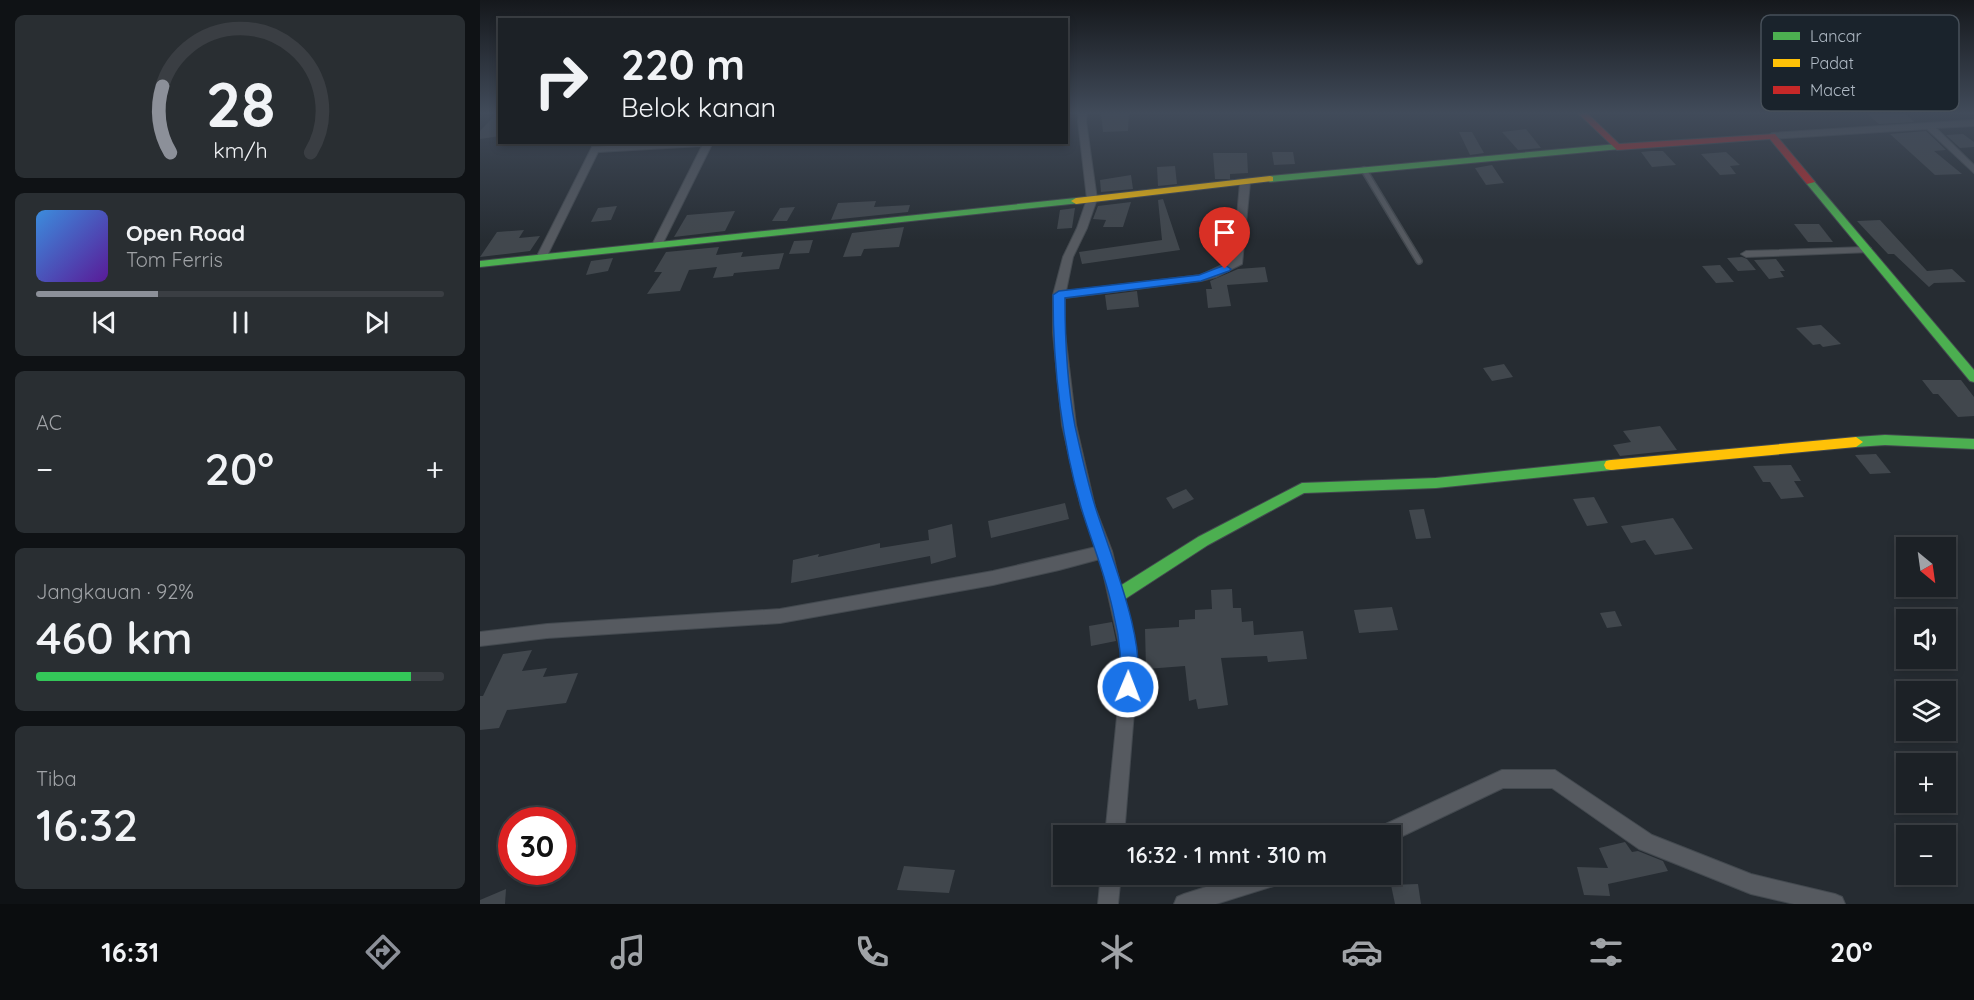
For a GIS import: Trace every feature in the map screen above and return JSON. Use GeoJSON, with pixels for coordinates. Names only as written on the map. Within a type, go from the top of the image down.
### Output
{"type":"FeatureCollection","features":[{"type":"Feature","properties":{"kind":"street"},"geometry":{"type":"LineString","coordinates":[[541,258],[592,155]]}},
{"type":"Feature","properties":{"kind":"street"},"geometry":{"type":"LineString","coordinates":[[657,245],[703,155]]}},
{"type":"Feature","properties":{"kind":"street"},"geometry":{"type":"LineString","coordinates":[[1087,155],[1092,199],[1082,228],[1068,257],[1059,295],[1059,333],[1069,425],[1088,507],[1105,551],[1117,596],[1128,653],[1128,687],[1115,825]]}},
{"type":"Feature","properties":{"kind":"street"},"geometry":{"type":"LineString","coordinates":[[480,264],[1364,170],[1527,155]]}},
{"type":"Feature","properties":{"kind":"street"},"geometry":{"type":"LineString","coordinates":[[1786,155],[1974,378]]}},
{"type":"Feature","properties":{"kind":"street"},"geometry":{"type":"LineString","coordinates":[[1959,155],[1974,170]]}},
{"type":"Feature","properties":{"kind":"street"},"geometry":{"type":"LineString","coordinates":[[1059,295],[1201,278],[1238,262],[1245,183]]}},
{"type":"Feature","properties":{"kind":"street"},"geometry":{"type":"LineString","coordinates":[[1746,254],[1867,250]]}},
{"type":"Feature","properties":{"kind":"street"},"geometry":{"type":"LineString","coordinates":[[1117,596],[1203,541],[1302,488],[1436,483],[1885,440],[1974,444]]}},
{"type":"Feature","properties":{"kind":"street"},"geometry":{"type":"LineString","coordinates":[[480,639],[547,631],[780,616],[993,578],[1059,564],[1105,551]]}},
{"type":"Feature","properties":{"kind":"street"},"geometry":{"type":"LineString","coordinates":[[1401,827],[1502,779],[1555,778],[1646,842],[1751,884],[1835,904]]}},
{"type":"Feature","properties":{"kind":"street"},"geometry":{"type":"LineString","coordinates":[[1108,904],[1110,885]]}},
{"type":"Feature","properties":{"kind":"street"},"geometry":{"type":"LineString","coordinates":[[1184,904],[1245,885]]}},
{"type":"Feature","properties":{"kind":"lane"},"geometry":{"type":"LineString","coordinates":[[1364,170],[1419,261]]}},
{"type":"Feature","properties":{"kind":"building"},"geometry":{"type":"Polygon","coordinates":[[[1213,155],[1247,155],[1248,173],[1230,174],[1230,179],[1215,179],[1213,155]]]}},
{"type":"Feature","properties":{"kind":"building"},"geometry":{"type":"Polygon","coordinates":[[[1272,155],[1294,155],[1295,164],[1274,165],[1272,155]]]}},
{"type":"Feature","properties":{"kind":"building"},"geometry":{"type":"Polygon","coordinates":[[[1643,155],[1667,155],[1676,165],[1652,167],[1643,155]]]}},
{"type":"Feature","properties":{"kind":"building"},"geometry":{"type":"Polygon","coordinates":[[[1702,155],[1729,155],[1740,165],[1730,166],[1736,174],[1720,175],[1702,155]]]}},
{"type":"Feature","properties":{"kind":"building"},"geometry":{"type":"Polygon","coordinates":[[[1913,155],[1939,155],[1962,174],[1935,175],[1913,155]]]}},
{"type":"Feature","properties":{"kind":"building"},"geometry":{"type":"Polygon","coordinates":[[[1492,165],[1504,183],[1486,185],[1475,168],[1492,165]]]}},
{"type":"Feature","properties":{"kind":"building"},"geometry":{"type":"Polygon","coordinates":[[[1175,166],[1177,184],[1158,186],[1157,167],[1175,166]]]}},
{"type":"Feature","properties":{"kind":"building"},"geometry":{"type":"Polygon","coordinates":[[[1131,175],[1133,189],[1101,192],[1100,180],[1131,175]]]}},
{"type":"Feature","properties":{"kind":"building"},"geometry":{"type":"Polygon","coordinates":[[[1163,199],[1180,250],[1082,264],[1079,252],[1162,240],[1158,200],[1163,199]]]}},
{"type":"Feature","properties":{"kind":"building"},"geometry":{"type":"Polygon","coordinates":[[[876,201],[874,207],[910,205],[908,212],[831,220],[838,203],[876,201]]]}},
{"type":"Feature","properties":{"kind":"building"},"geometry":{"type":"Polygon","coordinates":[[[1131,202],[1123,227],[1103,227],[1106,220],[1093,219],[1098,206],[1131,202]]]}},
{"type":"Feature","properties":{"kind":"building"},"geometry":{"type":"Polygon","coordinates":[[[617,206],[611,220],[591,222],[598,208],[617,206]]]}},
{"type":"Feature","properties":{"kind":"building"},"geometry":{"type":"Polygon","coordinates":[[[795,207],[787,221],[772,221],[780,208],[795,207]]]}},
{"type":"Feature","properties":{"kind":"building"},"geometry":{"type":"Polygon","coordinates":[[[1075,208],[1072,228],[1057,229],[1060,210],[1075,208]]]}},
{"type":"Feature","properties":{"kind":"building"},"geometry":{"type":"Polygon","coordinates":[[[735,211],[725,231],[674,237],[687,215],[735,211]]]}},
{"type":"Feature","properties":{"kind":"building"},"geometry":{"type":"Polygon","coordinates":[[[1880,220],[1927,271],[1952,269],[1966,282],[1934,283],[1929,287],[1894,254],[1888,254],[1857,221],[1880,220]]]}},
{"type":"Feature","properties":{"kind":"building"},"geometry":{"type":"Polygon","coordinates":[[[1794,224],[1819,224],[1833,242],[1808,242],[1794,224]]]}},
{"type":"Feature","properties":{"kind":"building"},"geometry":{"type":"Polygon","coordinates":[[[904,227],[899,247],[864,249],[861,256],[843,257],[852,233],[904,227]]]}},
{"type":"Feature","properties":{"kind":"building"},"geometry":{"type":"Polygon","coordinates":[[[524,230],[519,238],[540,236],[530,251],[480,257],[497,232],[524,230]]]}},
{"type":"Feature","properties":{"kind":"building"},"geometry":{"type":"Polygon","coordinates":[[[813,240],[809,253],[789,254],[794,241],[813,240]]]}},
{"type":"Feature","properties":{"kind":"building"},"geometry":{"type":"Polygon","coordinates":[[[719,247],[716,255],[743,252],[741,257],[784,253],[779,269],[734,273],[733,276],[713,278],[717,267],[689,270],[680,291],[647,294],[662,272],[654,272],[666,252],[719,247]]]}},
{"type":"Feature","properties":{"kind":"building"},"geometry":{"type":"Polygon","coordinates":[[[613,258],[608,271],[586,275],[591,261],[613,258]]]}},
{"type":"Feature","properties":{"kind":"building"},"geometry":{"type":"Polygon","coordinates":[[[1727,258],[1747,259],[1756,270],[1738,271],[1727,258]]]}},
{"type":"Feature","properties":{"kind":"building"},"geometry":{"type":"Polygon","coordinates":[[[1776,259],[1785,271],[1780,271],[1784,277],[1769,279],[1754,260],[1776,259]]]}},
{"type":"Feature","properties":{"kind":"building"},"geometry":{"type":"Polygon","coordinates":[[[1720,265],[1734,282],[1716,283],[1702,266],[1720,265]]]}},
{"type":"Feature","properties":{"kind":"building"},"geometry":{"type":"Polygon","coordinates":[[[1265,267],[1268,282],[1227,285],[1231,306],[1208,308],[1206,289],[1212,289],[1210,281],[1238,269],[1265,267]]]}},
{"type":"Feature","properties":{"kind":"building"},"geometry":{"type":"Polygon","coordinates":[[[1137,291],[1139,307],[1107,310],[1105,295],[1137,291]]]}},
{"type":"Feature","properties":{"kind":"building"},"geometry":{"type":"Polygon","coordinates":[[[1821,325],[1841,344],[1823,347],[1820,344],[1813,345],[1796,328],[1821,325]]]}},
{"type":"Feature","properties":{"kind":"building"},"geometry":{"type":"Polygon","coordinates":[[[1504,364],[1513,377],[1492,381],[1483,368],[1504,364]]]}},
{"type":"Feature","properties":{"kind":"building"},"geometry":{"type":"Polygon","coordinates":[[[1922,380],[1961,380],[1974,397],[1974,416],[1958,417],[1938,394],[1933,394],[1922,380]]]}},
{"type":"Feature","properties":{"kind":"building"},"geometry":{"type":"Polygon","coordinates":[[[1660,426],[1677,450],[1620,456],[1613,445],[1631,442],[1623,431],[1660,426]]]}},
{"type":"Feature","properties":{"kind":"building"},"geometry":{"type":"Polygon","coordinates":[[[1876,454],[1891,473],[1870,474],[1855,455],[1876,454]]]}},
{"type":"Feature","properties":{"kind":"building"},"geometry":{"type":"Polygon","coordinates":[[[1791,465],[1801,481],[1794,481],[1804,497],[1781,499],[1770,482],[1763,482],[1753,466],[1791,465]]]}},
{"type":"Feature","properties":{"kind":"building"},"geometry":{"type":"Polygon","coordinates":[[[1186,489],[1194,499],[1173,509],[1166,498],[1186,489]]]}},
{"type":"Feature","properties":{"kind":"building"},"geometry":{"type":"Polygon","coordinates":[[[1594,497],[1608,523],[1587,526],[1573,499],[1594,497]]]}},
{"type":"Feature","properties":{"kind":"building"},"geometry":{"type":"Polygon","coordinates":[[[1065,503],[1069,519],[991,538],[988,521],[1065,503]]]}},
{"type":"Feature","properties":{"kind":"building"},"geometry":{"type":"Polygon","coordinates":[[[1424,509],[1431,538],[1416,539],[1409,510],[1424,509]]]}},
{"type":"Feature","properties":{"kind":"building"},"geometry":{"type":"Polygon","coordinates":[[[1673,518],[1693,549],[1655,555],[1645,540],[1631,543],[1621,526],[1673,518]]]}},
{"type":"Feature","properties":{"kind":"building"},"geometry":{"type":"Polygon","coordinates":[[[952,524],[956,557],[931,564],[930,556],[791,583],[793,560],[819,554],[818,557],[880,543],[880,548],[929,540],[928,530],[952,524]]]}},
{"type":"Feature","properties":{"kind":"building"},"geometry":{"type":"Polygon","coordinates":[[[1232,589],[1233,608],[1241,608],[1242,622],[1253,621],[1254,635],[1303,631],[1307,659],[1268,662],[1267,656],[1221,658],[1228,705],[1198,709],[1196,699],[1189,701],[1185,666],[1146,669],[1145,629],[1179,627],[1179,620],[1195,619],[1195,610],[1212,609],[1211,590],[1232,589]]]}},
{"type":"Feature","properties":{"kind":"building"},"geometry":{"type":"Polygon","coordinates":[[[1392,607],[1398,630],[1359,633],[1354,610],[1392,607]]]}},
{"type":"Feature","properties":{"kind":"building"},"geometry":{"type":"Polygon","coordinates":[[[1615,611],[1622,626],[1607,628],[1600,613],[1615,611]]]}},
{"type":"Feature","properties":{"kind":"building"},"geometry":{"type":"Polygon","coordinates":[[[1112,622],[1116,641],[1091,646],[1089,626],[1112,622]]]}},
{"type":"Feature","properties":{"kind":"building"},"geometry":{"type":"Polygon","coordinates":[[[532,650],[522,671],[547,668],[543,677],[578,673],[566,703],[507,710],[499,728],[480,730],[480,696],[483,696],[503,654],[532,650]]]}},
{"type":"Feature","properties":{"kind":"building"},"geometry":{"type":"Polygon","coordinates":[[[1625,842],[1632,852],[1638,851],[1663,861],[1668,871],[1608,884],[1610,896],[1584,895],[1577,867],[1608,868],[1599,848],[1625,842]]]}},
{"type":"Feature","properties":{"kind":"building"},"geometry":{"type":"Polygon","coordinates":[[[904,866],[955,870],[949,893],[897,890],[904,866]]]}},
{"type":"Feature","properties":{"kind":"building"},"geometry":{"type":"Polygon","coordinates":[[[1418,884],[1421,904],[1395,904],[1391,885],[1418,884]]]}},
{"type":"Feature","properties":{"kind":"building"},"geometry":{"type":"Polygon","coordinates":[[[506,889],[505,904],[480,904],[480,900],[506,889]]]}},
{"type":"Feature","properties":{"kind":"traffic: fast"},"geometry":{"type":"LineString","coordinates":[[1270,179],[1528,155]]}},
{"type":"Feature","properties":{"kind":"traffic: fast"},"geometry":{"type":"LineString","coordinates":[[1810,182],[1974,378]]}},
{"type":"Feature","properties":{"kind":"traffic: fast"},"geometry":{"type":"LineString","coordinates":[[480,264],[1076,201]]}},
{"type":"Feature","properties":{"kind":"traffic: fast"},"geometry":{"type":"LineString","coordinates":[[1856,442],[1885,440],[1974,444]]}},
{"type":"Feature","properties":{"kind":"traffic: fast"},"geometry":{"type":"LineString","coordinates":[[1117,596],[1203,541],[1302,488],[1436,483],[1611,465]]}},
{"type":"Feature","properties":{"kind":"traffic: slow"},"geometry":{"type":"LineString","coordinates":[[1076,201],[1270,179]]}},
{"type":"Feature","properties":{"kind":"traffic: slow"},"geometry":{"type":"LineString","coordinates":[[1611,465],[1856,442]]}},
{"type":"Feature","properties":{"kind":"traffic: jam"},"geometry":{"type":"LineString","coordinates":[[1788,155],[1810,182]]}},
{"type":"Feature","properties":{"kind":"route"},"geometry":{"type":"LineString","coordinates":[[1128,687],[1128,653],[1122,616],[1105,551],[1088,507],[1069,425],[1059,333],[1059,295],[1201,278],[1225,269]]}}]}
